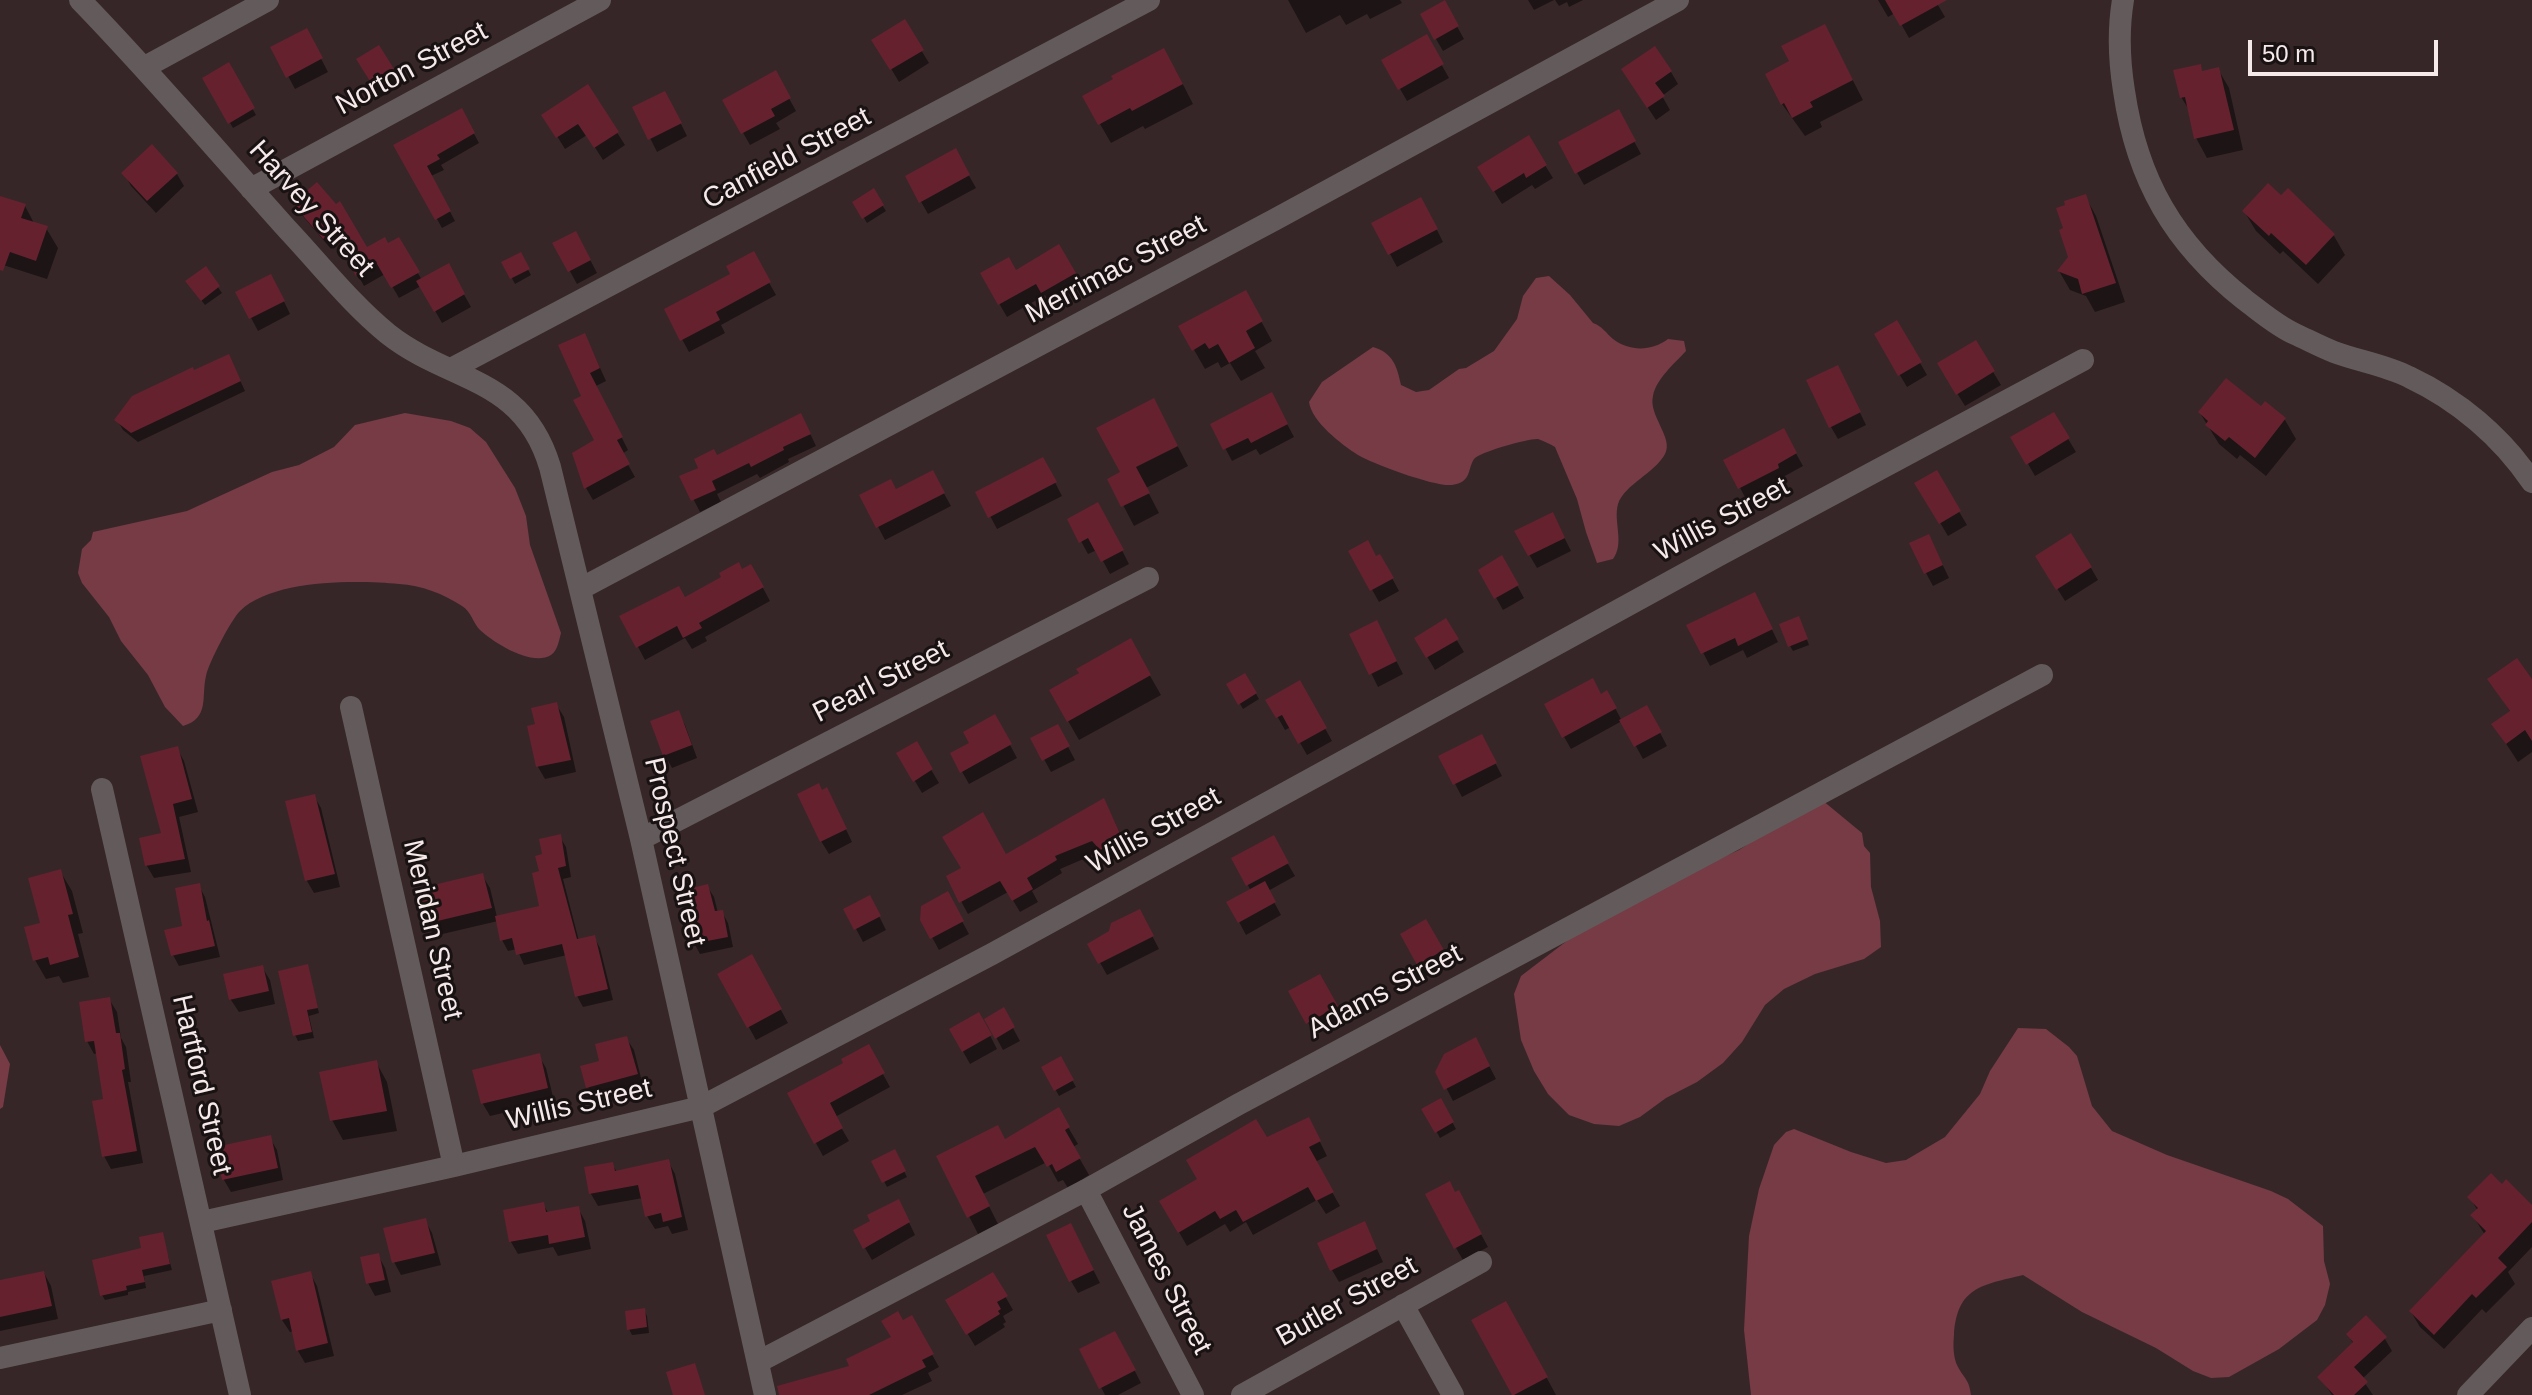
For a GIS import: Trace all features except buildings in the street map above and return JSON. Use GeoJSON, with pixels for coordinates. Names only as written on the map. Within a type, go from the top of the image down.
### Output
{"type":"FeatureCollection","features":[{"type":"Feature","properties":{"kind":"street","name":"Harvey Street"},"geometry":{"type":"LineString","coordinates":[[80,0],[145,67],[350,297],[401,344],[451,369]]}},
{"type":"Feature","properties":{"kind":"street"},"geometry":{"type":"LineString","coordinates":[[145,67],[268,0]]}},
{"type":"Feature","properties":{"kind":"street","name":"Norton Street"},"geometry":{"type":"LineString","coordinates":[[251,189],[600,0]]}},
{"type":"Feature","properties":{"kind":"street","name":"Canfield Street"},"geometry":{"type":"LineString","coordinates":[[451,369],[1149,0]]}},
{"type":"Feature","properties":{"kind":"street","name":"Merrimac Street"},"geometry":{"type":"LineString","coordinates":[[580,589],[1261,227],[1678,0]]}},
{"type":"Feature","properties":{"kind":"street"},"geometry":{"type":"LineString","coordinates":[[2123,0],[2119,58],[2127,115],[2142,167],[2165,214],[2193,251],[2222,282],[2292,333],[2334,352],[2407,376],[2445,396],[2476,418],[2532,482]]}},
{"type":"Feature","properties":{"kind":"street","name":"Willis Street"},"geometry":{"type":"LineString","coordinates":[[202,1222],[701,1107],[1006,946],[1721,554],[2083,360]]}},
{"type":"Feature","properties":{"kind":"street","name":"Prospect Street"},"geometry":{"type":"LineString","coordinates":[[451,369],[509,401],[539,435],[550,467],[641,839],[765,1395]]}},
{"type":"Feature","properties":{"kind":"street","name":"Pearl Street"},"geometry":{"type":"LineString","coordinates":[[641,839],[1148,578]]}},
{"type":"Feature","properties":{"kind":"street","name":"Adams Street"},"geometry":{"type":"LineString","coordinates":[[758,1362],[1086,1190],[1239,1104],[2042,675]]}},
{"type":"Feature","properties":{"kind":"street","name":"Meridan Street"},"geometry":{"type":"LineString","coordinates":[[351,707],[454,1166]]}},
{"type":"Feature","properties":{"kind":"street","name":"Hartford Street"},"geometry":{"type":"LineString","coordinates":[[102,789],[240,1395]]}},
{"type":"Feature","properties":{"kind":"street","name":"James Street"},"geometry":{"type":"LineString","coordinates":[[1086,1190],[1193,1395]]}},
{"type":"Feature","properties":{"kind":"street","name":"Butler Street"},"geometry":{"type":"LineString","coordinates":[[1242,1395],[1481,1262]]}},
{"type":"Feature","properties":{"kind":"street"},"geometry":{"type":"LineString","coordinates":[[1403,1305],[1453,1395]]}},
{"type":"Feature","properties":{"kind":"street"},"geometry":{"type":"LineString","coordinates":[[0,1358],[221,1310]]}},
{"type":"Feature","properties":{"kind":"street"},"geometry":{"type":"LineString","coordinates":[[2468,1395],[2532,1328]]}},
{"type":"Feature","properties":{"kind":"shaded area"},"geometry":{"type":"Polygon","coordinates":[[[1549,276],[1593,323],[1620,343],[1641,348],[1655,346],[1668,339],[1684,341],[1686,351],[1662,377],[1653,396],[1654,411],[1666,441],[1665,454],[1622,497],[1617,511],[1619,539],[1616,553],[1613,559],[1597,563],[1577,499],[1555,447],[1538,439],[1494,449],[1474,459],[1463,481],[1444,485],[1404,474],[1358,455],[1321,425],[1309,402],[1322,382],[1373,347],[1393,361],[1401,385],[1416,392],[1429,390],[1459,369],[1494,351],[1517,319],[1523,296],[1536,278],[1549,276]]]}},
{"type":"Feature","properties":{"kind":"shaded area"},"geometry":{"type":"Polygon","coordinates":[[[405,413],[451,421],[470,428],[486,442],[515,488],[526,516],[530,545],[561,633],[555,650],[543,658],[514,652],[480,630],[462,606],[416,586],[338,582],[293,587],[255,600],[236,616],[208,670],[201,712],[183,726],[165,707],[148,675],[82,583],[78,573],[82,549],[91,540],[93,532],[187,511],[272,472],[299,465],[334,447],[355,425],[405,413]]]}},
{"type":"Feature","properties":{"kind":"shaded area"},"geometry":{"type":"Polygon","coordinates":[[[1822,800],[1862,833],[1864,846],[1870,853],[1871,887],[1880,921],[1881,947],[1864,959],[1815,974],[1784,989],[1765,1005],[1742,1042],[1723,1063],[1640,1117],[1619,1126],[1594,1124],[1569,1115],[1548,1094],[1521,1040],[1514,994],[1521,976],[1585,927],[1644,892],[1739,850],[1787,818],[1822,800]]]}},
{"type":"Feature","properties":{"kind":"shaded area"},"geometry":{"type":"Polygon","coordinates":[[[2018,1028],[2046,1029],[2069,1047],[2077,1056],[2092,1106],[2112,1131],[2167,1155],[2271,1191],[2288,1199],[2323,1226],[2324,1261],[2330,1284],[2325,1305],[2317,1320],[2279,1349],[2229,1377],[2211,1378],[2082,1312],[2023,1275],[1974,1291],[1960,1307],[1954,1351],[1956,1363],[1971,1395],[1751,1395],[1744,1330],[1749,1236],[1759,1189],[1774,1145],[1786,1132],[1794,1129],[1886,1163],[1906,1160],[1945,1137],[1980,1094],[1990,1071],[2018,1028]]]}},
{"type":"Feature","properties":{"kind":"shaded area"},"geometry":{"type":"Polygon","coordinates":[[[0,1045],[10,1064],[3,1107],[0,1109],[0,1045]]]}}]}
